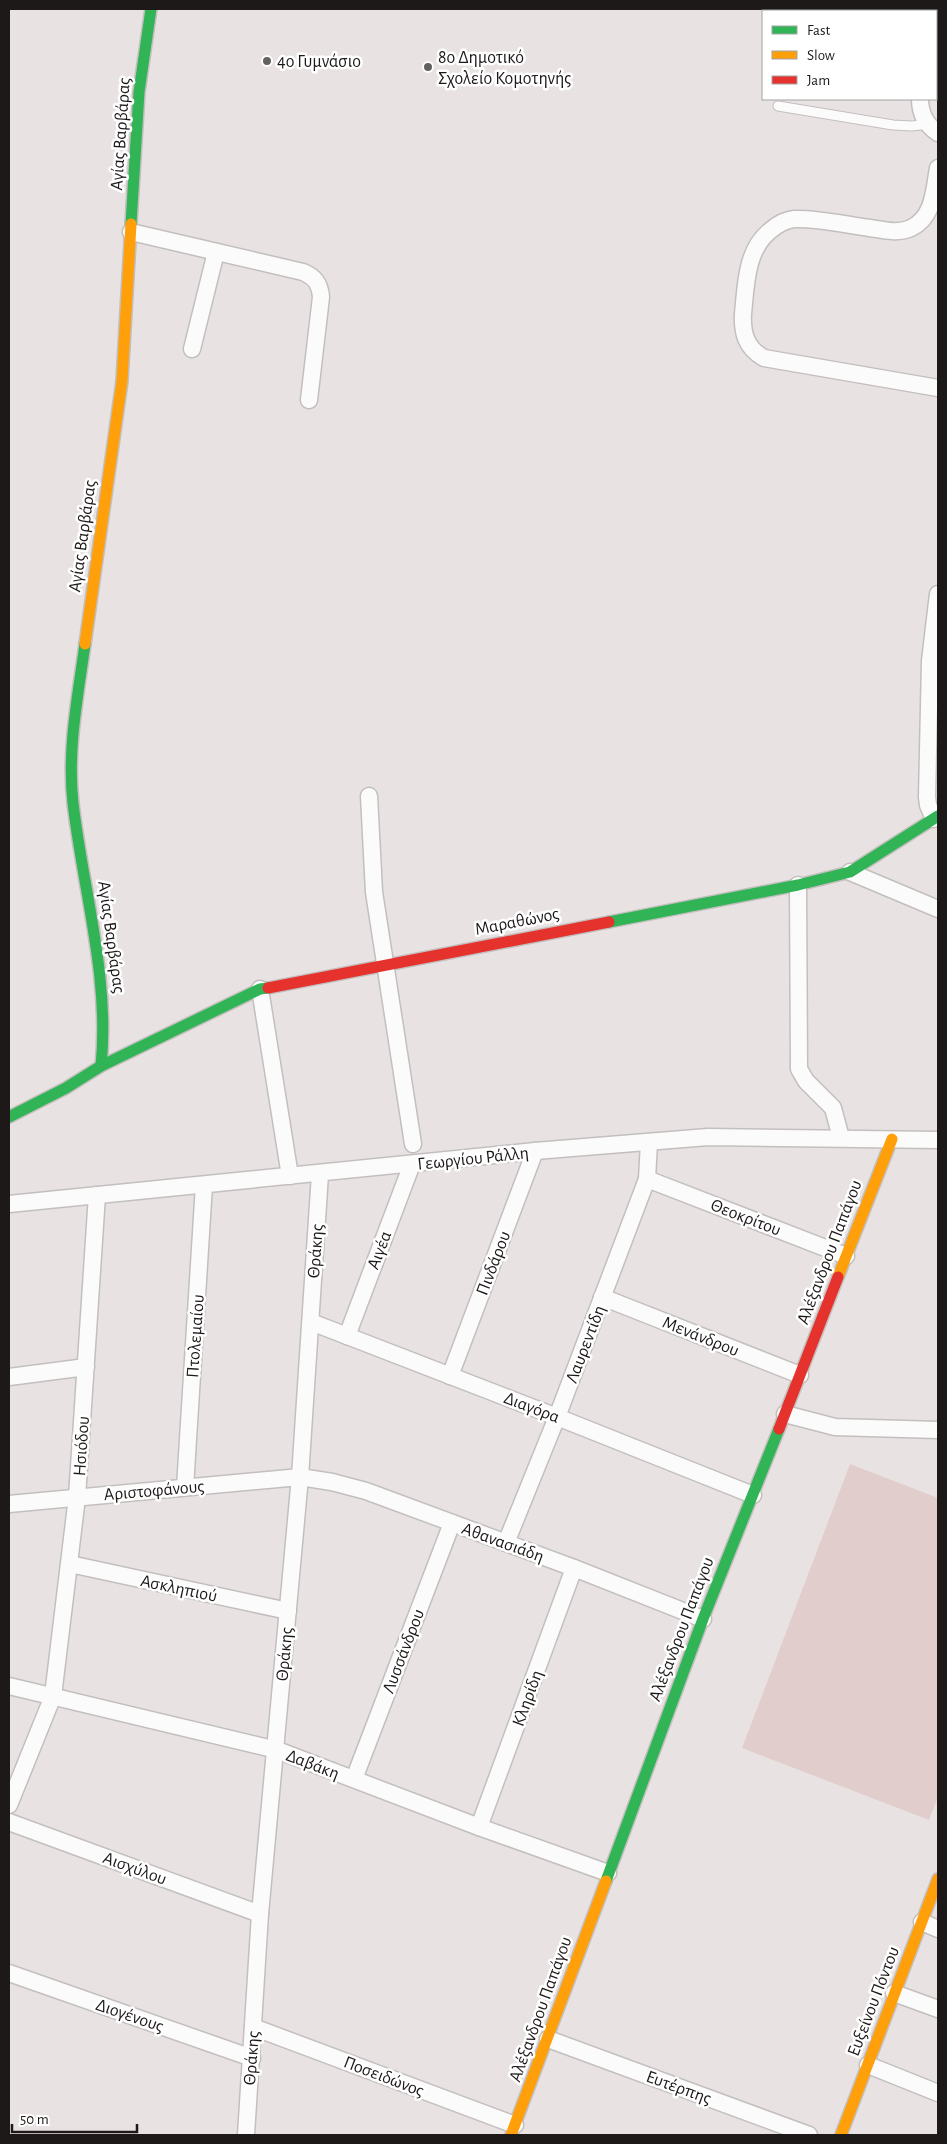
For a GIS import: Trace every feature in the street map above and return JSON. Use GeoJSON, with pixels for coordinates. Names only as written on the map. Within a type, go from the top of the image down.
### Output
{"type":"FeatureCollection","features":[{"type":"Feature","properties":{"kind":"street","name":"Αγίας Βαρβάρας"},"geometry":{"type":"LineString","coordinates":[[101,1066],[104,1035],[104,999],[73,802],[71,762],[74,724],[122,381],[139,92],[151,9]]}},
{"type":"Feature","properties":{"kind":"street"},"geometry":{"type":"LineString","coordinates":[[920,100],[921,110],[933,129]]}},
{"type":"Feature","properties":{"kind":"street"},"geometry":{"type":"LineString","coordinates":[[938,168],[930,209],[918,224],[910,229],[891,231],[795,219],[783,222],[764,236],[757,244],[751,259],[743,324],[746,341],[756,354],[764,358],[938,388]]}},
{"type":"Feature","properties":{"kind":"street"},"geometry":{"type":"LineString","coordinates":[[131,232],[303,272],[315,279],[321,297],[308,400]]}},
{"type":"Feature","properties":{"kind":"street"},"geometry":{"type":"LineString","coordinates":[[192,349],[216,252]]}},
{"type":"Feature","properties":{"kind":"street"},"geometry":{"type":"LineString","coordinates":[[936,818],[928,805],[927,796],[930,662],[938,594]]}},
{"type":"Feature","properties":{"kind":"street"},"geometry":{"type":"LineString","coordinates":[[369,796],[374,892],[413,1144]]}},
{"type":"Feature","properties":{"kind":"street","name":"Μαραθώνος"},"geometry":{"type":"LineString","coordinates":[[9,1117],[66,1088],[101,1066],[260,989],[798,885],[850,872],[936,818]]}},
{"type":"Feature","properties":{"kind":"street"},"geometry":{"type":"LineString","coordinates":[[850,872],[938,909]]}},
{"type":"Feature","properties":{"kind":"street"},"geometry":{"type":"LineString","coordinates":[[798,885],[799,1069],[806,1081],[833,1108],[841,1138]]}},
{"type":"Feature","properties":{"kind":"street"},"geometry":{"type":"LineString","coordinates":[[260,989],[290,1176]]}},
{"type":"Feature","properties":{"kind":"street","name":"Γεωργίου Ράλλη"},"geometry":{"type":"LineString","coordinates":[[9,1204],[535,1151],[708,1136],[938,1140]]}},
{"type":"Feature","properties":{"kind":"street","name":"Αλέξανδρου Παπάγου"},"geometry":{"type":"LineString","coordinates":[[513,2130],[703,1619],[892,1138]]}},
{"type":"Feature","properties":{"kind":"street","name":"Λαυρεντίδη"},"geometry":{"type":"LineString","coordinates":[[506,1543],[557,1417],[646,1179],[649,1142]]}},
{"type":"Feature","properties":{"kind":"street","name":"Πινδάρου"},"geometry":{"type":"LineString","coordinates":[[450,1376],[535,1151]]}},
{"type":"Feature","properties":{"kind":"street","name":"Αιγέα"},"geometry":{"type":"LineString","coordinates":[[347,1336],[412,1164]]}},
{"type":"Feature","properties":{"kind":"street","name":"Θράκης"},"geometry":{"type":"LineString","coordinates":[[246,2135],[260,1914],[300,1477],[320,1174]]}},
{"type":"Feature","properties":{"kind":"street","name":"Θεοκρίτου"},"geometry":{"type":"LineString","coordinates":[[646,1179],[846,1256]]}},
{"type":"Feature","properties":{"kind":"street","name":"Πτολεμαίου"},"geometry":{"type":"LineString","coordinates":[[185,1487],[204,1185]]}},
{"type":"Feature","properties":{"kind":"street","name":"Ησιόδου"},"geometry":{"type":"LineString","coordinates":[[9,1805],[53,1696],[78,1497],[97,1195]]}},
{"type":"Feature","properties":{"kind":"street","name":"Μενάνδρου"},"geometry":{"type":"LineString","coordinates":[[602,1297],[800,1375]]}},
{"type":"Feature","properties":{"kind":"street","name":"Διαγόρα"},"geometry":{"type":"LineString","coordinates":[[311,1322],[753,1495]]}},
{"type":"Feature","properties":{"kind":"street"},"geometry":{"type":"LineString","coordinates":[[9,1377],[86,1368]]}},
{"type":"Feature","properties":{"kind":"street"},"geometry":{"type":"LineString","coordinates":[[785,1414],[836,1427],[938,1430]]}},
{"type":"Feature","properties":{"kind":"street","name":"Αριστοφάνους"},"geometry":{"type":"LineString","coordinates":[[9,1504],[300,1477]]}},
{"type":"Feature","properties":{"kind":"street","name":"Αθανασιάδη"},"geometry":{"type":"LineString","coordinates":[[300,1477],[366,1491],[574,1568],[703,1619]]}},
{"type":"Feature","properties":{"kind":"street","name":"Λυσσάνδρου"},"geometry":{"type":"LineString","coordinates":[[354,1780],[452,1523]]}},
{"type":"Feature","properties":{"kind":"street","name":"Ασκληπιού"},"geometry":{"type":"LineString","coordinates":[[70,1564],[288,1611]]}},
{"type":"Feature","properties":{"kind":"street","name":"Κληρίδη"},"geometry":{"type":"LineString","coordinates":[[479,1827],[574,1568]]}},
{"type":"Feature","properties":{"kind":"street","name":"Δαβάκη"},"geometry":{"type":"LineString","coordinates":[[9,1686],[276,1750],[479,1827],[608,1873]]}},
{"type":"Feature","properties":{"kind":"street","name":"Αισχύλου"},"geometry":{"type":"LineString","coordinates":[[9,1822],[260,1914]]}},
{"type":"Feature","properties":{"kind":"street","name":"Ευξείνου Πόντου"},"geometry":{"type":"LineString","coordinates":[[841,2135],[938,1879]]}},
{"type":"Feature","properties":{"kind":"street"},"geometry":{"type":"LineString","coordinates":[[922,1922],[938,1929]]}},
{"type":"Feature","properties":{"kind":"street","name":"Διογένους"},"geometry":{"type":"LineString","coordinates":[[9,1973],[252,2058]]}},
{"type":"Feature","properties":{"kind":"street"},"geometry":{"type":"LineString","coordinates":[[894,1993],[938,2009]]}},
{"type":"Feature","properties":{"kind":"street","name":"Ποσειδώνος"},"geometry":{"type":"LineString","coordinates":[[254,2027],[513,2130]]}},
{"type":"Feature","properties":{"kind":"street","name":"Ευτέρπης"},"geometry":{"type":"LineString","coordinates":[[548,2039],[809,2135]]}},
{"type":"Feature","properties":{"kind":"street"},"geometry":{"type":"LineString","coordinates":[[868,2065],[938,2093]]}},
{"type":"Feature","properties":{"kind":"lane"},"geometry":{"type":"LineString","coordinates":[[778,106],[933,129]]}},
{"type":"Feature","properties":{"kind":"shaded area"},"geometry":{"type":"Polygon","coordinates":[[[850,1464],[938,1498],[938,1797],[929,1820],[742,1748],[850,1464]]]}},
{"type":"Feature","properties":{"kind":"traffic: fast"},"geometry":{"type":"LineString","coordinates":[[131,224],[139,92],[151,9]]}},
{"type":"Feature","properties":{"kind":"traffic: fast"},"geometry":{"type":"LineString","coordinates":[[85,644],[74,723],[71,763],[77,836],[99,967],[103,1033],[101,1066]]}},
{"type":"Feature","properties":{"kind":"traffic: fast"},"geometry":{"type":"LineString","coordinates":[[609,922],[798,885],[850,872],[938,816]]}},
{"type":"Feature","properties":{"kind":"traffic: fast"},"geometry":{"type":"LineString","coordinates":[[9,1117],[66,1088],[101,1066],[260,989],[268,988]]}},
{"type":"Feature","properties":{"kind":"traffic: fast"},"geometry":{"type":"LineString","coordinates":[[606,1881],[703,1619],[779,1429]]}},
{"type":"Feature","properties":{"kind":"traffic: slow"},"geometry":{"type":"LineString","coordinates":[[85,644],[122,381],[131,224]]}},
{"type":"Feature","properties":{"kind":"traffic: slow"},"geometry":{"type":"LineString","coordinates":[[838,1277],[892,1139]]}},
{"type":"Feature","properties":{"kind":"traffic: slow"},"geometry":{"type":"LineString","coordinates":[[841,2135],[938,1879]]}},
{"type":"Feature","properties":{"kind":"traffic: slow"},"geometry":{"type":"LineString","coordinates":[[511,2135],[606,1881]]}},
{"type":"Feature","properties":{"kind":"traffic: jam"},"geometry":{"type":"LineString","coordinates":[[268,988],[609,922]]}},
{"type":"Feature","properties":{"kind":"traffic: jam"},"geometry":{"type":"LineString","coordinates":[[779,1429],[838,1277]]}},
{"type":"Feature","properties":{"kind":"place","name":"4ο Γυμνάσιο"},"geometry":{"type":"Point","coordinates":[267,61]}},
{"type":"Feature","properties":{"kind":"place","name":"8ο Δημοτικό Σχολείο Κομοτηνής"},"geometry":{"type":"Point","coordinates":[428,67]}}]}
